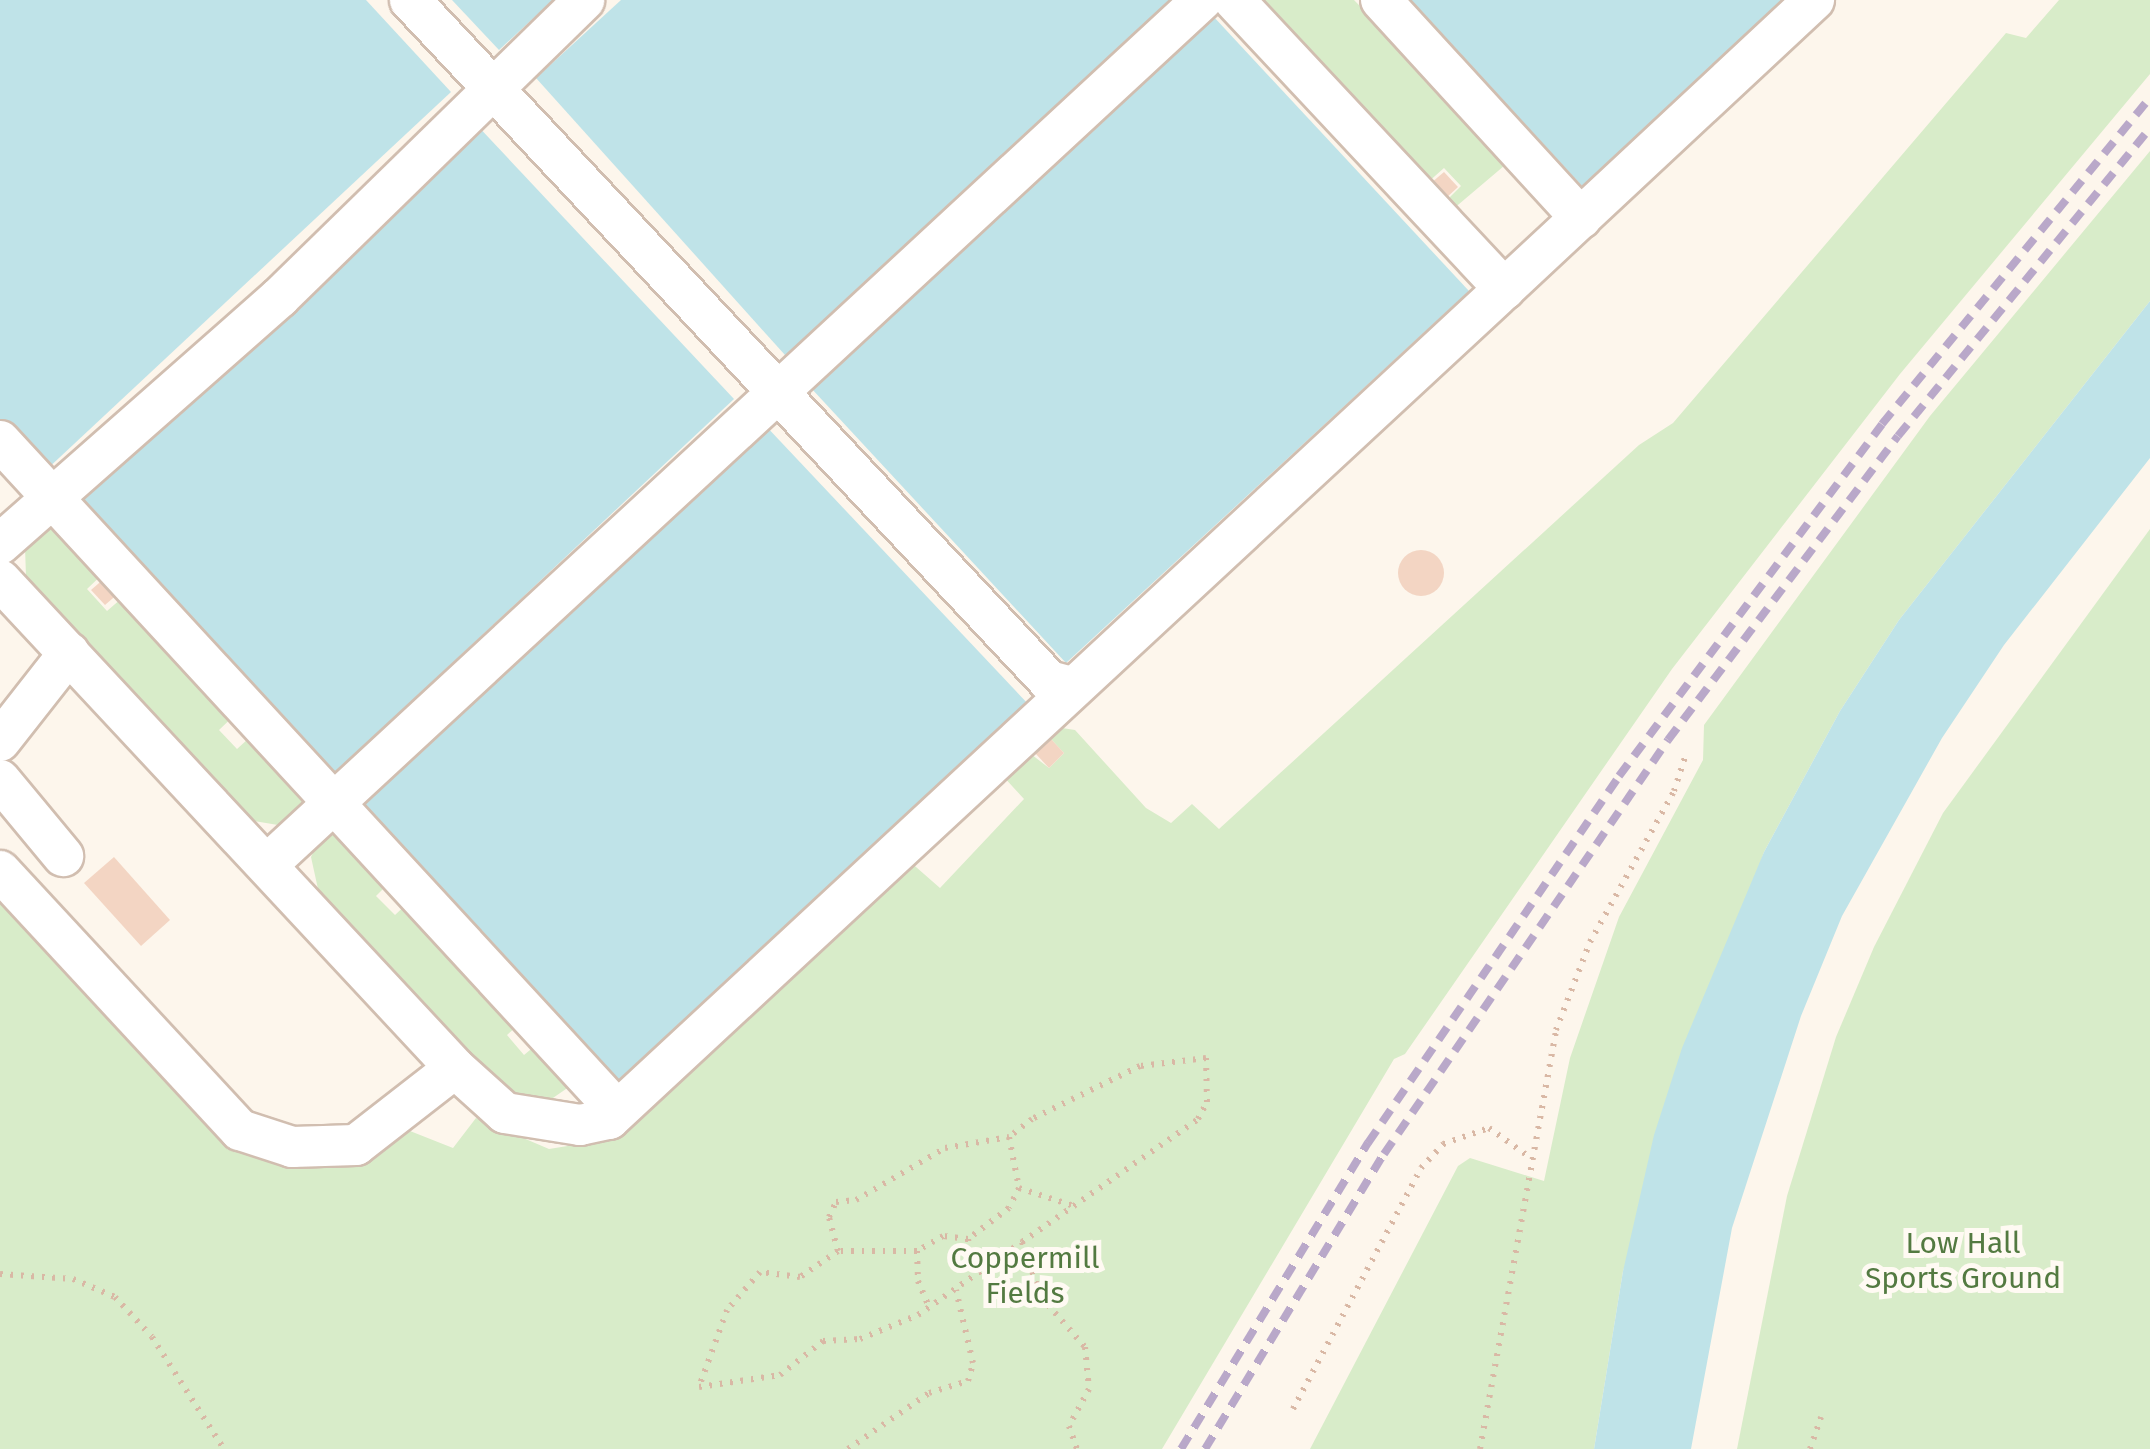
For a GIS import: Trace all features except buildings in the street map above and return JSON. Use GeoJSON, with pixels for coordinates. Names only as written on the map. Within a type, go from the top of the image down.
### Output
{"type":"FeatureCollection","features":[{"type":"Feature","properties":{"kind":"lane"},"geometry":{"type":"LineString","coordinates":[[410,0],[1049,681],[1071,687]]}},
{"type":"Feature","properties":{"kind":"lane"},"geometry":{"type":"LineString","coordinates":[[0,544],[280,297],[584,0]]}},
{"type":"Feature","properties":{"kind":"lane"},"geometry":{"type":"LineString","coordinates":[[270,863],[1202,0]]}},
{"type":"Feature","properties":{"kind":"lane"},"geometry":{"type":"LineString","coordinates":[[1234,0],[1504,289]]}},
{"type":"Feature","properties":{"kind":"lane"},"geometry":{"type":"LineString","coordinates":[[1380,0],[1580,218]]}},
{"type":"Feature","properties":{"kind":"lane"},"geometry":{"type":"LineString","coordinates":[[0,580],[270,863],[455,1068],[505,1112],[534,1122],[580,1125],[609,1118],[1814,0]]}},
{"type":"Feature","properties":{"kind":"lane"},"geometry":{"type":"LineString","coordinates":[[0,441],[617,1110]]}},
{"type":"Feature","properties":{"kind":"lane"},"geometry":{"type":"LineString","coordinates":[[0,742],[69,652]]}},
{"type":"Feature","properties":{"kind":"lane"},"geometry":{"type":"LineString","coordinates":[[0,780],[63,856]]}},
{"type":"Feature","properties":{"kind":"lane"},"geometry":{"type":"LineString","coordinates":[[0,871],[240,1130],[292,1148],[356,1145],[455,1068]]}},
{"type":"Feature","properties":{"kind":"path"},"geometry":{"type":"LineString","coordinates":[[1480,1449],[1529,1156],[1556,1030],[1590,942],[1674,790],[1685,757]]}},
{"type":"Feature","properties":{"kind":"path"},"geometry":{"type":"LineString","coordinates":[[838,1251],[830,1218],[836,1202],[856,1200],[946,1148],[1009,1137],[1112,1077],[1140,1066],[1206,1058],[1206,1102],[1198,1118],[1022,1242],[973,1270],[956,1290],[860,1340],[823,1341],[780,1375],[700,1387],[727,1310],[760,1272],[800,1278],[838,1251],[917,1251],[943,1236],[968,1239],[1010,1208],[1019,1188],[1009,1137]]}},
{"type":"Feature","properties":{"kind":"path"},"geometry":{"type":"LineString","coordinates":[[1294,1409],[1421,1168],[1443,1144],[1489,1128],[1529,1156]]}},
{"type":"Feature","properties":{"kind":"path"},"geometry":{"type":"LineString","coordinates":[[1019,1188],[1071,1205]]}},
{"type":"Feature","properties":{"kind":"path"},"geometry":{"type":"LineString","coordinates":[[968,1239],[973,1270]]}},
{"type":"Feature","properties":{"kind":"path"},"geometry":{"type":"LineString","coordinates":[[1022,1242],[1041,1296],[1085,1347],[1089,1388],[1069,1426],[1077,1449]]}},
{"type":"Feature","properties":{"kind":"path"},"geometry":{"type":"LineString","coordinates":[[917,1251],[918,1282],[929,1307]]}},
{"type":"Feature","properties":{"kind":"path"},"geometry":{"type":"LineString","coordinates":[[0,1274],[73,1279],[115,1297],[152,1337],[224,1449]]}},
{"type":"Feature","properties":{"kind":"path"},"geometry":{"type":"LineString","coordinates":[[848,1449],[929,1394],[968,1381],[974,1362],[956,1290]]}},
{"type":"Feature","properties":{"kind":"path"},"geometry":{"type":"LineString","coordinates":[[1810,1449],[1821,1417]]}},
{"type":"Feature","properties":{"kind":"green space"},"geometry":{"type":"Polygon","coordinates":[[[1255,0],[1354,0],[1511,160],[1452,210],[1444,203],[1461,186],[1444,168],[1426,184],[1255,0]]]}},
{"type":"Feature","properties":{"kind":"green space","name":"Coppermill Fields"},"geometry":{"type":"Polygon","coordinates":[[[2059,0],[2150,0],[2150,74],[1900,374],[1672,669],[1405,1054],[1394,1059],[1162,1449],[0,1449],[0,900],[197,1115],[250,1148],[365,1155],[410,1131],[453,1148],[476,1118],[549,1149],[617,1138],[779,973],[908,860],[940,888],[1024,799],[1002,775],[1027,751],[1049,768],[1064,753],[1050,738],[1062,728],[1075,730],[1146,808],[1171,823],[1192,804],[1219,829],[1639,445],[1673,423],[2006,33],[2026,38],[2059,0]]]}},
{"type":"Feature","properties":{"kind":"green space"},"geometry":{"type":"Polygon","coordinates":[[[2150,151],[2150,301],[1899,620],[1840,711],[1764,852],[1623,1271],[1594,1449],[1310,1449],[1458,1166],[1470,1158],[1544,1181],[1570,1058],[1619,917],[1703,760],[1704,725],[1930,416],[2150,151]]]}},
{"type":"Feature","properties":{"kind":"green space"},"geometry":{"type":"Polygon","coordinates":[[[48,528],[72,530],[108,569],[87,589],[107,611],[129,592],[240,710],[219,730],[237,749],[258,730],[317,792],[300,813],[278,825],[254,821],[26,577],[25,547],[48,528]]]}},
{"type":"Feature","properties":{"kind":"green space","name":"Low Hall Sports Ground"},"geometry":{"type":"Polygon","coordinates":[[[2150,529],[2150,1449],[1737,1449],[1787,1196],[1836,1037],[1874,947],[1943,813],[2150,529]]]}},
{"type":"Feature","properties":{"kind":"green space"},"geometry":{"type":"Polygon","coordinates":[[[340,821],[393,879],[376,896],[395,915],[412,899],[524,1020],[507,1035],[524,1055],[542,1040],[579,1080],[550,1100],[519,1097],[493,1077],[318,889],[311,857],[320,838],[340,821]]]}},
{"type":"Feature","properties":{"kind":"water"},"geometry":{"type":"Polygon","coordinates":[[[0,0],[366,0],[451,92],[44,472],[0,425],[0,0]]]}},
{"type":"Feature","properties":{"kind":"water"},"geometry":{"type":"Polygon","coordinates":[[[452,0],[553,0],[499,50],[452,0]]]}},
{"type":"Feature","properties":{"kind":"water"},"geometry":{"type":"Polygon","coordinates":[[[621,0],[1186,0],[794,365],[536,78],[621,0]]]}},
{"type":"Feature","properties":{"kind":"water"},"geometry":{"type":"Polygon","coordinates":[[[1410,0],[1787,0],[1583,187],[1410,0]]]}},
{"type":"Feature","properties":{"kind":"water"},"geometry":{"type":"Polygon","coordinates":[[[1213,16],[1469,291],[1066,663],[811,388],[1213,16]]]}},
{"type":"Feature","properties":{"kind":"water"},"geometry":{"type":"Polygon","coordinates":[[[474,122],[734,399],[331,777],[71,500],[474,122]]]}},
{"type":"Feature","properties":{"kind":"water"},"geometry":{"type":"Polygon","coordinates":[[[2150,301],[2150,458],[2004,645],[1942,738],[1842,916],[1801,1016],[1732,1228],[1691,1449],[1594,1449],[1623,1271],[1654,1135],[1682,1048],[1764,852],[1840,711],[1899,620],[2150,301]]]}},
{"type":"Feature","properties":{"kind":"water"},"geometry":{"type":"Polygon","coordinates":[[[764,424],[1030,706],[620,1090],[354,810],[764,424]]]}},
{"type":"Feature","properties":{"kind":"railway"},"geometry":{"type":"LineString","coordinates":[[1181,1449],[1368,1143],[1619,776],[1882,424],[2150,98]]}},
{"type":"Feature","properties":{"kind":"railway"},"geometry":{"type":"LineString","coordinates":[[1205,1449],[1384,1154],[1668,740],[1898,436],[2150,128]]}}]}
